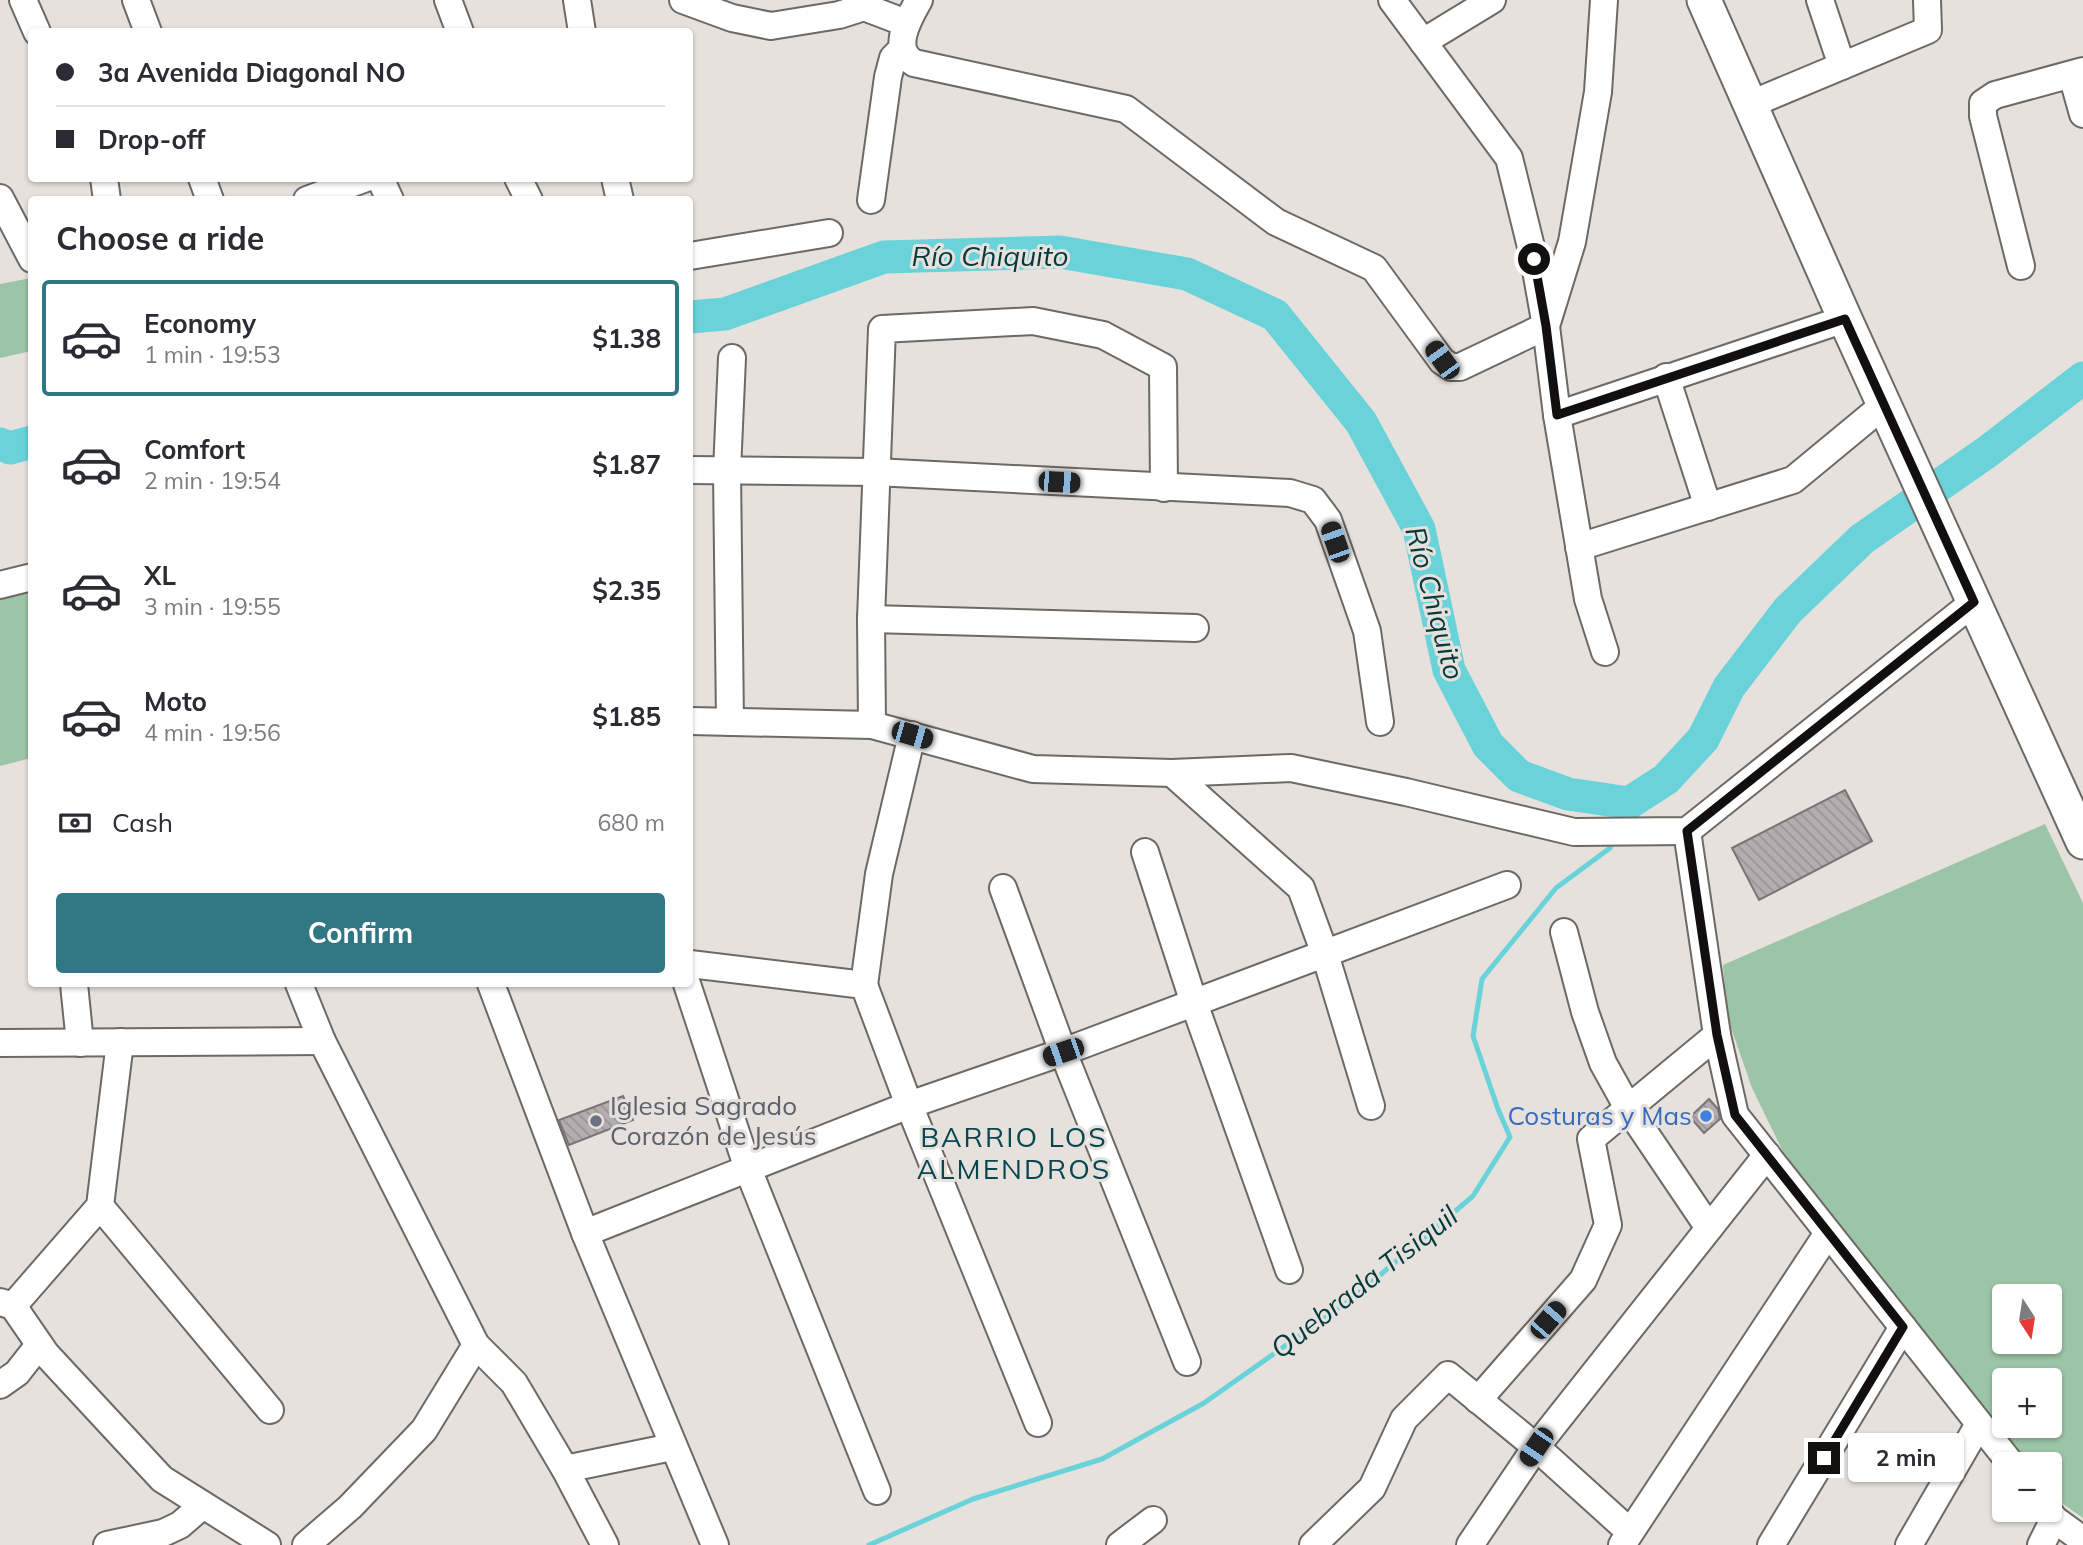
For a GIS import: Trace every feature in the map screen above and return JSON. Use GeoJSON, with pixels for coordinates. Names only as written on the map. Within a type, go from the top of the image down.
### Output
{"type":"FeatureCollection","features":[{"type":"Feature","properties":{"kind":"main road"},"geometry":{"type":"LineString","coordinates":[[1704,0],[1845,319],[2083,842]]}},
{"type":"Feature","properties":{"kind":"street"},"geometry":{"type":"LineString","coordinates":[[23,0],[35,28]]}},
{"type":"Feature","properties":{"kind":"street"},"geometry":{"type":"LineString","coordinates":[[131,28],[136,0]]}},
{"type":"Feature","properties":{"kind":"street"},"geometry":{"type":"LineString","coordinates":[[136,0],[146,28]]}},
{"type":"Feature","properties":{"kind":"street"},"geometry":{"type":"LineString","coordinates":[[448,0],[458,28]]}},
{"type":"Feature","properties":{"kind":"street"},"geometry":{"type":"LineString","coordinates":[[576,0],[581,28]]}},
{"type":"Feature","properties":{"kind":"street"},"geometry":{"type":"LineString","coordinates":[[683,0],[732,18],[771,26],[839,15],[863,4],[906,23]]}},
{"type":"Feature","properties":{"kind":"street"},"geometry":{"type":"LineString","coordinates":[[871,200],[888,77],[893,58],[902,49],[906,23],[919,0]]}},
{"type":"Feature","properties":{"kind":"street"},"geometry":{"type":"LineString","coordinates":[[1392,0],[1509,158],[1534,259],[1588,599],[1605,652]]}},
{"type":"Feature","properties":{"kind":"street"},"geometry":{"type":"LineString","coordinates":[[1423,42],[1492,0]]}},
{"type":"Feature","properties":{"kind":"street"},"geometry":{"type":"LineString","coordinates":[[902,49],[907,58],[914,62],[1126,109],[1276,222],[1374,268],[1442,360],[1451,367],[1460,367],[1546,326],[1572,242],[1598,92],[1604,0]]}},
{"type":"Feature","properties":{"kind":"street"},"geometry":{"type":"LineString","coordinates":[[1820,0],[1842,66]]}},
{"type":"Feature","properties":{"kind":"street"},"geometry":{"type":"LineString","coordinates":[[1751,104],[1928,30],[1927,0]]}},
{"type":"Feature","properties":{"kind":"street"},"geometry":{"type":"LineString","coordinates":[[2021,265],[1983,117],[1983,103],[1995,95],[2078,73],[2083,114]]}},
{"type":"Feature","properties":{"kind":"street"},"geometry":{"type":"LineString","coordinates":[[318,196],[355,182]]}},
{"type":"Feature","properties":{"kind":"street"},"geometry":{"type":"LineString","coordinates":[[0,198],[28,252]]}},
{"type":"Feature","properties":{"kind":"street"},"geometry":{"type":"LineString","coordinates":[[693,256],[829,233]]}},
{"type":"Feature","properties":{"kind":"street"},"geometry":{"type":"LineString","coordinates":[[1557,415],[1845,319]]}},
{"type":"Feature","properties":{"kind":"street"},"geometry":{"type":"LineString","coordinates":[[872,725],[871,618],[882,328],[1033,321],[1103,335],[1163,367],[1164,488]]}},
{"type":"Feature","properties":{"kind":"street"},"geometry":{"type":"LineString","coordinates":[[730,722],[727,471],[732,358]]}},
{"type":"Feature","properties":{"kind":"street"},"geometry":{"type":"LineString","coordinates":[[1666,377],[1707,507]]}},
{"type":"Feature","properties":{"kind":"street"},"geometry":{"type":"LineString","coordinates":[[1579,547],[1793,480],[1888,410]]}},
{"type":"Feature","properties":{"kind":"street"},"geometry":{"type":"LineString","coordinates":[[693,470],[875,472],[1290,494],[1313,500],[1328,520],[1367,631],[1380,722]]}},
{"type":"Feature","properties":{"kind":"street"},"geometry":{"type":"LineString","coordinates":[[0,585],[28,578]]}},
{"type":"Feature","properties":{"kind":"street"},"geometry":{"type":"LineString","coordinates":[[693,721],[872,725],[1033,769],[1172,774],[1291,768],[1574,832],[1687,831],[1968,588]]}},
{"type":"Feature","properties":{"kind":"street"},"geometry":{"type":"LineString","coordinates":[[871,618],[1195,628]]}},
{"type":"Feature","properties":{"kind":"street"},"geometry":{"type":"LineString","coordinates":[[912,735],[879,874],[864,985],[909,1105],[1038,1423]]}},
{"type":"Feature","properties":{"kind":"street"},"geometry":{"type":"LineString","coordinates":[[1172,774],[1301,888],[1325,954],[1371,1107]]}},
{"type":"Feature","properties":{"kind":"street"},"geometry":{"type":"LineString","coordinates":[[1687,831],[1717,1035],[1735,1115],[2002,1452]]}},
{"type":"Feature","properties":{"kind":"street"},"geometry":{"type":"LineString","coordinates":[[1145,852],[1194,1003],[1289,1270]]}},
{"type":"Feature","properties":{"kind":"street"},"geometry":{"type":"LineString","coordinates":[[585,1233],[909,1105],[1063,1052],[1507,886]]}},
{"type":"Feature","properties":{"kind":"street"},"geometry":{"type":"LineString","coordinates":[[1003,888],[1063,1052],[1188,1362]]}},
{"type":"Feature","properties":{"kind":"street"},"geometry":{"type":"LineString","coordinates":[[1564,932],[1585,1012],[1603,1063],[1628,1108],[1709,1227]]}},
{"type":"Feature","properties":{"kind":"street"},"geometry":{"type":"LineString","coordinates":[[693,964],[864,985]]}},
{"type":"Feature","properties":{"kind":"street"},"geometry":{"type":"LineString","coordinates":[[74,987],[80,1042]]}},
{"type":"Feature","properties":{"kind":"street"},"geometry":{"type":"LineString","coordinates":[[300,987],[321,1041],[476,1345],[513,1383],[565,1469],[605,1545]]}},
{"type":"Feature","properties":{"kind":"street"},"geometry":{"type":"LineString","coordinates":[[492,987],[585,1233],[715,1545]]}},
{"type":"Feature","properties":{"kind":"street"},"geometry":{"type":"LineString","coordinates":[[688,987],[748,1169],[877,1491]]}},
{"type":"Feature","properties":{"kind":"street"},"geometry":{"type":"LineString","coordinates":[[1478,1400],[1583,1280],[1608,1225],[1591,1139],[1717,1035]]}},
{"type":"Feature","properties":{"kind":"street"},"geometry":{"type":"LineString","coordinates":[[0,1043],[321,1041]]}},
{"type":"Feature","properties":{"kind":"street"},"geometry":{"type":"LineString","coordinates":[[120,1042],[100,1206],[6,1304],[39,1345],[162,1479],[267,1545]]}},
{"type":"Feature","properties":{"kind":"street"},"geometry":{"type":"LineString","coordinates":[[1471,1545],[1536,1447],[1767,1155]]}},
{"type":"Feature","properties":{"kind":"street"},"geometry":{"type":"LineString","coordinates":[[100,1206],[270,1410]]}},
{"type":"Feature","properties":{"kind":"street"},"geometry":{"type":"LineString","coordinates":[[1313,1545],[1372,1488],[1404,1419],[1448,1376],[1536,1447],[1626,1539],[1828,1233]]}},
{"type":"Feature","properties":{"kind":"street"},"geometry":{"type":"LineString","coordinates":[[1771,1545],[1903,1327]]}},
{"type":"Feature","properties":{"kind":"street"},"geometry":{"type":"LineString","coordinates":[[0,1385],[17,1373],[39,1345]]}},
{"type":"Feature","properties":{"kind":"street"},"geometry":{"type":"LineString","coordinates":[[306,1545],[350,1507],[424,1430],[476,1345]]}},
{"type":"Feature","properties":{"kind":"street"},"geometry":{"type":"LineString","coordinates":[[1909,1545],[1979,1424]]}},
{"type":"Feature","properties":{"kind":"street"},"geometry":{"type":"LineString","coordinates":[[565,1469],[672,1447]]}},
{"type":"Feature","properties":{"kind":"street"},"geometry":{"type":"LineString","coordinates":[[107,1545],[163,1533],[180,1525],[203,1505]]}},
{"type":"Feature","properties":{"kind":"street"},"geometry":{"type":"LineString","coordinates":[[1120,1545],[1153,1520]]}},
{"type":"Feature","properties":{"kind":"street"},"geometry":{"type":"LineString","coordinates":[[2041,1545],[2048,1522]]}},
{"type":"Feature","properties":{"kind":"street"},"geometry":{"type":"LineString","coordinates":[[2061,1522],[2083,1540]]}},
{"type":"Feature","properties":{"kind":"green space"},"geometry":{"type":"Polygon","coordinates":[[[28,279],[28,352],[0,358],[0,284],[28,279]]]}},
{"type":"Feature","properties":{"kind":"green space"},"geometry":{"type":"Polygon","coordinates":[[[28,592],[28,759],[0,766],[0,600],[28,592]]]}},
{"type":"Feature","properties":{"kind":"green space"},"geometry":{"type":"Polygon","coordinates":[[[2045,824],[2083,903],[2083,1518],[2062,1503],[2062,1452],[2020,1452],[2008,1438],[2062,1438],[2062,1368],[1992,1368],[1992,1418],[1789,1164],[1752,1088],[1727,1016],[1723,965],[2045,824]]]}},
{"type":"Feature","properties":{"kind":"building"},"geometry":{"type":"Polygon","coordinates":[[[1845,790],[1872,841],[1759,900],[1732,848],[1845,790]]]}},
{"type":"Feature","properties":{"kind":"building","name":"Iglesia Sagrado Corazón de Jesús"},"geometry":{"type":"Polygon","coordinates":[[[623,1096],[633,1120],[569,1145],[559,1120],[623,1096]]]}},
{"type":"Feature","properties":{"kind":"building","name":"Costuras y Mas"},"geometry":{"type":"Polygon","coordinates":[[[1709,1099],[1718,1109],[1720,1119],[1704,1133],[1690,1117],[1709,1099]]]}},
{"type":"Feature","properties":{"kind":"waterway","name":"Río Chiquito"},"geometry":{"type":"LineString","coordinates":[[693,317],[725,314],[884,257],[1060,252],[1187,274],[1275,315],[1361,422],[1419,529],[1449,670],[1488,745],[1519,776],[1568,794],[1629,803],[1666,779],[1703,739],[1729,687],[1788,610],[1862,539],[1987,452],[2083,378]]}},
{"type":"Feature","properties":{"kind":"waterway","name":"Río Chiquito"},"geometry":{"type":"LineString","coordinates":[[0,444],[10,448],[28,443]]}},
{"type":"Feature","properties":{"kind":"waterway","name":"Quebrada Tisiquil"},"geometry":{"type":"LineString","coordinates":[[1620,824],[1629,803]]}},
{"type":"Feature","properties":{"kind":"waterway","name":"Quebrada Tisiquil"},"geometry":{"type":"LineString","coordinates":[[869,1545],[973,1499],[1102,1459],[1204,1403],[1353,1298],[1473,1196],[1510,1137],[1473,1036],[1482,979],[1556,888],[1610,848],[1614,839]]}},
{"type":"Feature","properties":{"kind":"place","name":"Costuras y Mas"},"geometry":{"type":"Point","coordinates":[1706,1116]}},
{"type":"Feature","properties":{"kind":"place","name":"Iglesia Sagrado Corazón de Jesús"},"geometry":{"type":"Point","coordinates":[596,1121]}},
{"type":"Feature","properties":{"kind":"district","name":"BARRIO LOS ALMENDROS"},"geometry":{"type":"Point","coordinates":[1014,1153]}},
{"type":"Feature","properties":{"kind":"route"},"geometry":{"type":"LineString","coordinates":[[1534,259],[1557,415],[1845,319],[1974,602],[1687,831],[1717,1035],[1735,1115],[1903,1327],[1824,1458]]}}]}
